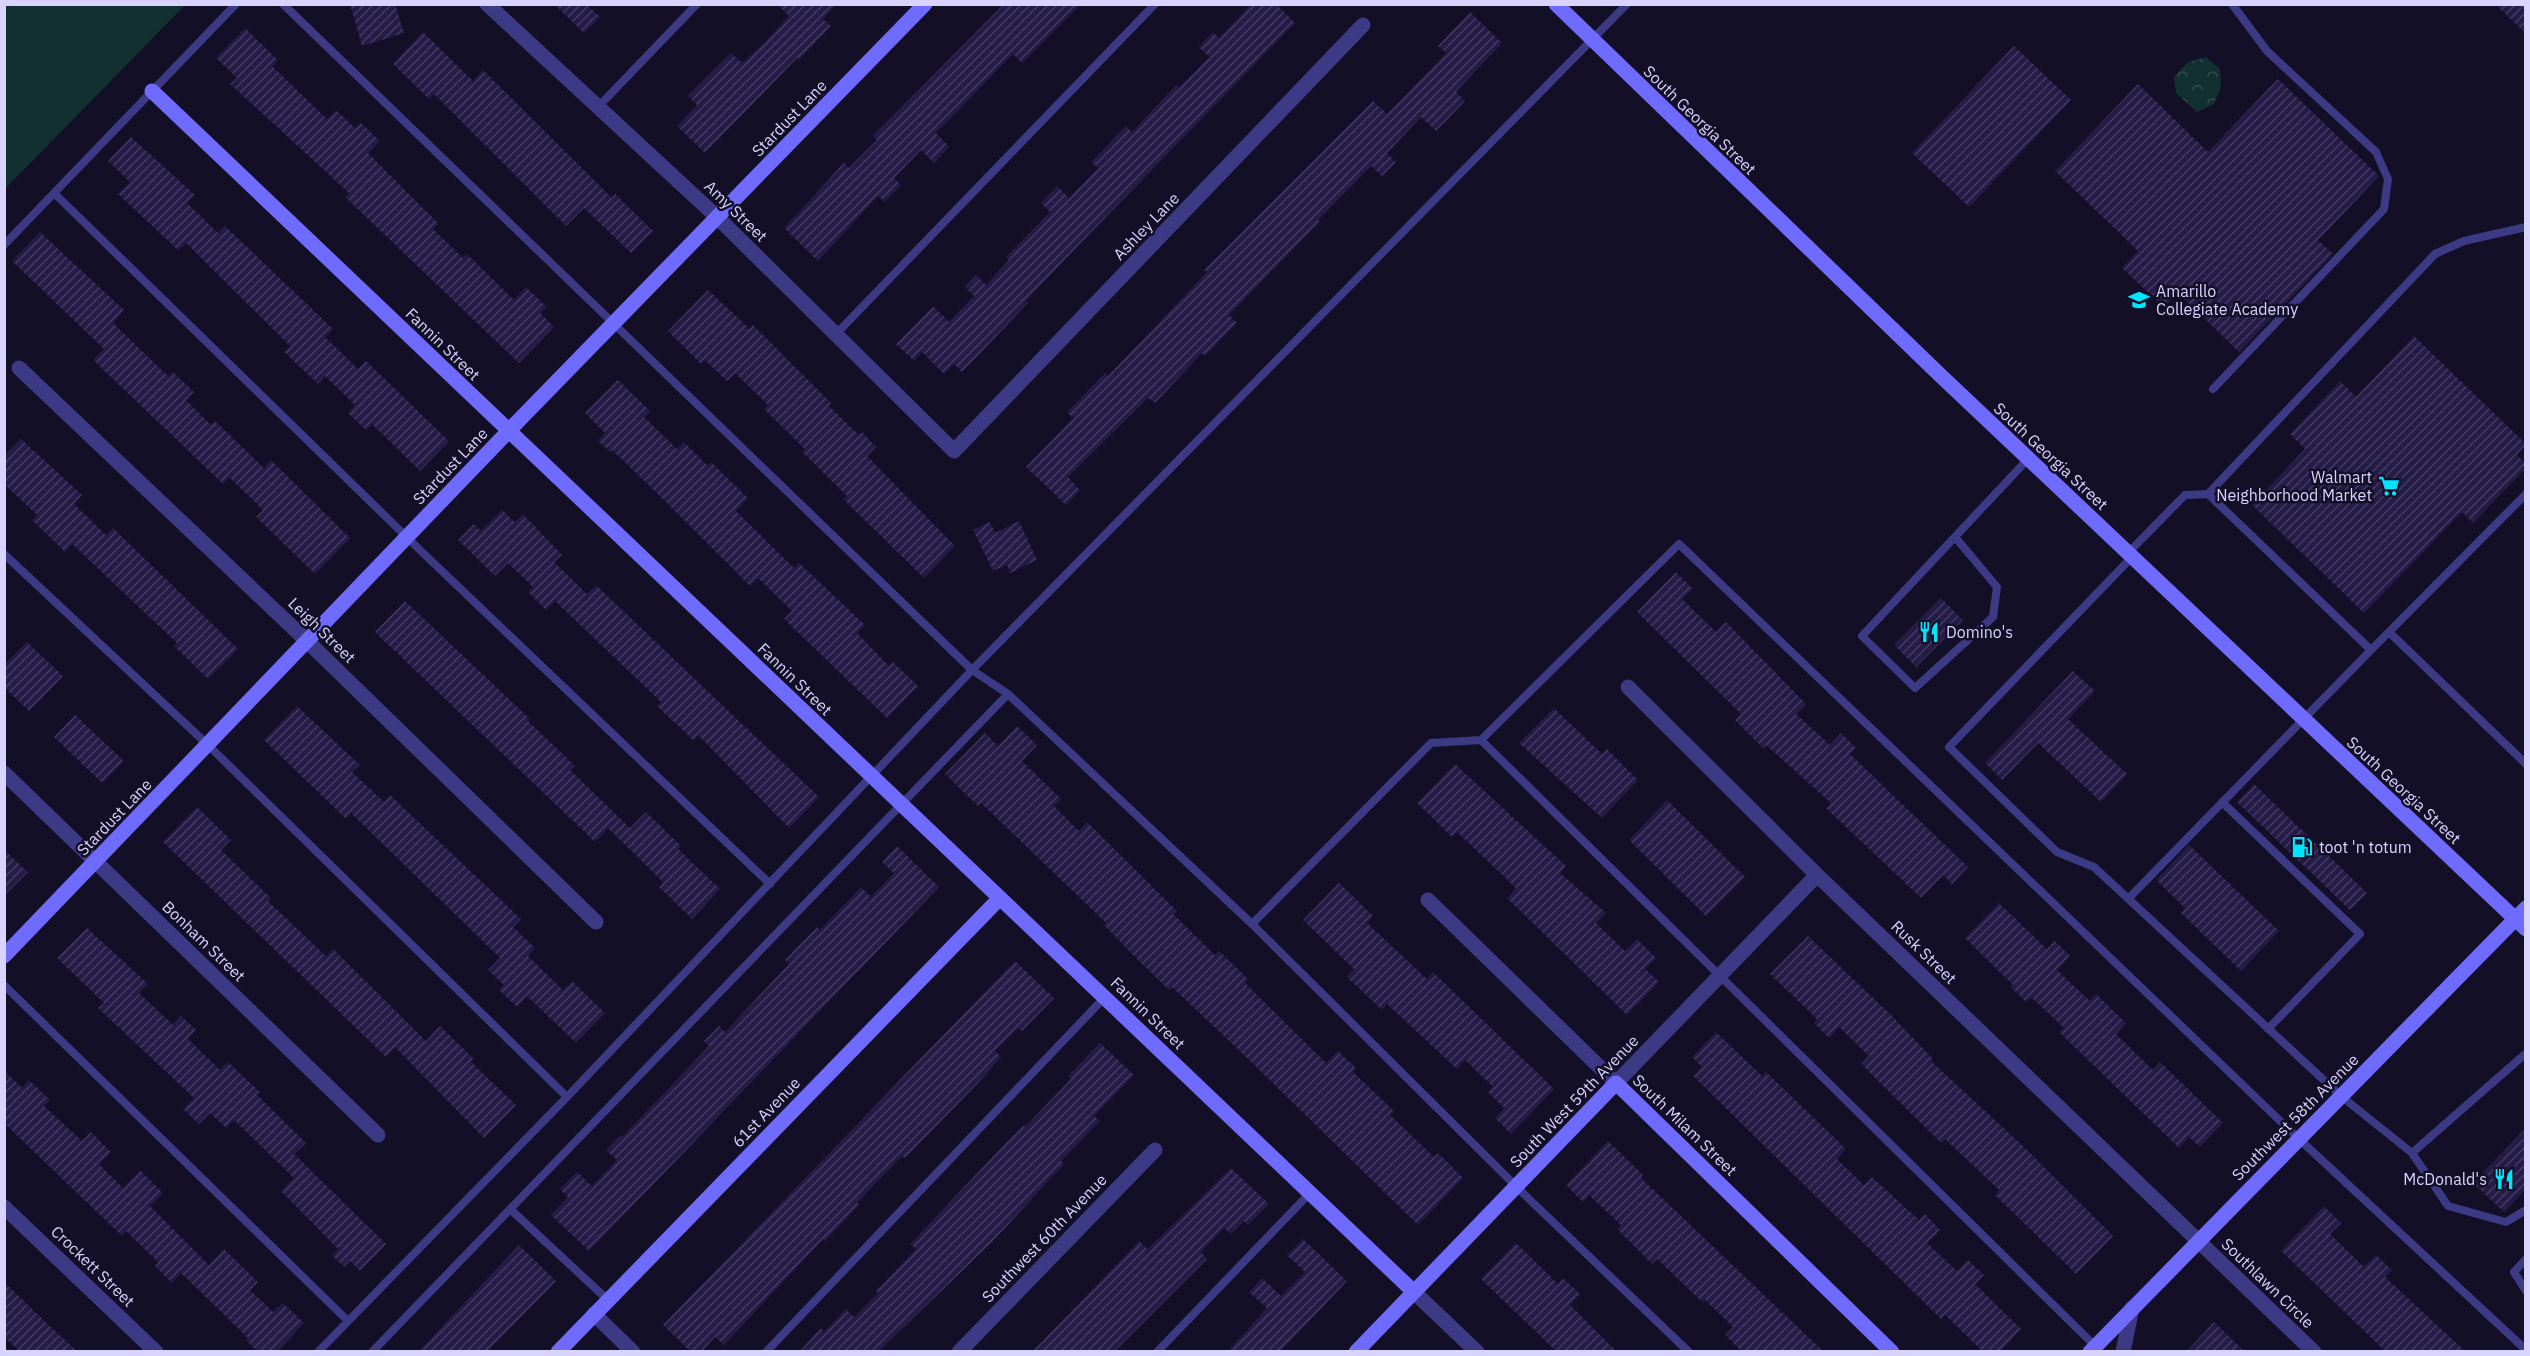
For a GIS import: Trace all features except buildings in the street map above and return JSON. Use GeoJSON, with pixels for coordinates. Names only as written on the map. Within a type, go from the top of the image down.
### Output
{"type":"FeatureCollection","features":[{"type":"Feature","properties":{"kind":"street","name":"Amy Street"},"geometry":{"type":"LineString","coordinates":[[487,4],[717,217],[954,451]]}},
{"type":"Feature","properties":{"kind":"street","name":"Stardust Lane"},"geometry":{"type":"LineString","coordinates":[[4,956],[508,431],[926,4]]}},
{"type":"Feature","properties":{"kind":"street","name":"South Georgia Street"},"geometry":{"type":"LineString","coordinates":[[1556,4],[2028,459],[2303,719],[2522,919]]}},
{"type":"Feature","properties":{"kind":"street","name":"Ashley Lane"},"geometry":{"type":"LineString","coordinates":[[954,451],[1364,25]]}},
{"type":"Feature","properties":{"kind":"street","name":"Fannin Street"},"geometry":{"type":"LineString","coordinates":[[152,91],[1414,1292]]}},
{"type":"Feature","properties":{"kind":"street","name":"Leigh Street"},"geometry":{"type":"LineString","coordinates":[[19,368],[307,641],[596,922]]}},
{"type":"Feature","properties":{"kind":"street","name":"Rusk Street"},"geometry":{"type":"LineString","coordinates":[[1628,687],[1817,875],[2198,1240]]}},
{"type":"Feature","properties":{"kind":"street","name":"Bonham Street"},"geometry":{"type":"LineString","coordinates":[[4,773],[378,1135]]}},
{"type":"Feature","properties":{"kind":"street","name":"South West 59th Avenue"},"geometry":{"type":"LineString","coordinates":[[1356,1352],[1817,875]]}},
{"type":"Feature","properties":{"kind":"street","name":"61st Avenue"},"geometry":{"type":"LineString","coordinates":[[558,1352],[1000,898]]}},
{"type":"Feature","properties":{"kind":"street","name":"South Milam Street"},"geometry":{"type":"LineString","coordinates":[[1428,900],[1892,1352]]}},
{"type":"Feature","properties":{"kind":"street","name":"Southwest 58th Avenue"},"geometry":{"type":"LineString","coordinates":[[2092,1349],[2341,1096],[2522,919]]}},
{"type":"Feature","properties":{"kind":"street","name":"Southwest 60th Avenue"},"geometry":{"type":"LineString","coordinates":[[959,1352],[1155,1150]]}},
{"type":"Feature","properties":{"kind":"street","name":"Crockett Street"},"geometry":{"type":"LineString","coordinates":[[4,1207],[156,1352]]}},
{"type":"Feature","properties":{"kind":"street","name":"Southlawn Circle"},"geometry":{"type":"LineString","coordinates":[[2198,1240],[2314,1352]]}},
{"type":"Feature","properties":{"kind":"street"},"geometry":{"type":"LineString","coordinates":[[1414,1292],[1477,1352]]}},
{"type":"Feature","properties":{"kind":"street"},"geometry":{"type":"LineString","coordinates":[[2123,1352],[2132,1308]]}},
{"type":"Feature","properties":{"kind":"street"},"geometry":{"type":"LineString","coordinates":[[594,1314],[633,1352]]}},
{"type":"Feature","properties":{"kind":"lane"},"geometry":{"type":"LineString","coordinates":[[4,245],[236,4]]}},
{"type":"Feature","properties":{"kind":"lane"},"geometry":{"type":"LineString","coordinates":[[283,4],[972,670],[1008,694],[1252,924],[1689,1352]]}},
{"type":"Feature","properties":{"kind":"lane"},"geometry":{"type":"LineString","coordinates":[[598,107],[697,4]]}},
{"type":"Feature","properties":{"kind":"lane"},"geometry":{"type":"LineString","coordinates":[[836,334],[1155,4]]}},
{"type":"Feature","properties":{"kind":"lane"},"geometry":{"type":"LineString","coordinates":[[318,1352],[567,1097],[873,777],[972,670],[1627,4]]}},
{"type":"Feature","properties":{"kind":"lane"},"geometry":{"type":"LineString","coordinates":[[2213,389],[2384,209],[2388,179],[2376,152],[2267,51],[2232,4]]}},
{"type":"Feature","properties":{"kind":"lane"},"geometry":{"type":"LineString","coordinates":[[54,193],[407,537],[770,884]]}},
{"type":"Feature","properties":{"kind":"lane"},"geometry":{"type":"LineString","coordinates":[[2526,227],[2464,240],[2435,254],[2208,494],[2186,495],[1949,747],[2057,852],[2094,867],[2341,1096],[2412,1153],[2448,1206],[2506,1222],[2526,1210]]}},
{"type":"Feature","properties":{"kind":"lane"},"geometry":{"type":"LineString","coordinates":[[1955,537],[1997,587],[1993,617],[1915,688],[1862,636],[2028,459]]}},
{"type":"Feature","properties":{"kind":"lane"},"geometry":{"type":"LineString","coordinates":[[2208,494],[2371,650]]}},
{"type":"Feature","properties":{"kind":"lane"},"geometry":{"type":"LineString","coordinates":[[2128,899],[2526,494]]}},
{"type":"Feature","properties":{"kind":"lane"},"geometry":{"type":"LineString","coordinates":[[1252,924],[1431,743],[1481,740],[1679,544],[2299,1139],[2526,1350]]}},
{"type":"Feature","properties":{"kind":"lane"},"geometry":{"type":"LineString","coordinates":[[4,554],[208,745],[567,1097]]}},
{"type":"Feature","properties":{"kind":"lane"},"geometry":{"type":"LineString","coordinates":[[2389,632],[2526,764]]}},
{"type":"Feature","properties":{"kind":"lane"},"geometry":{"type":"LineString","coordinates":[[372,1352],[1008,694]]}},
{"type":"Feature","properties":{"kind":"lane"},"geometry":{"type":"LineString","coordinates":[[1481,740],[2092,1349]]}},
{"type":"Feature","properties":{"kind":"lane"},"geometry":{"type":"LineString","coordinates":[[2222,802],[2360,934],[2268,1029]]}},
{"type":"Feature","properties":{"kind":"lane"},"geometry":{"type":"LineString","coordinates":[[4,985],[348,1321]]}},
{"type":"Feature","properties":{"kind":"lane"},"geometry":{"type":"LineString","coordinates":[[766,1352],[1105,997]]}},
{"type":"Feature","properties":{"kind":"lane"},"geometry":{"type":"LineString","coordinates":[[2412,1153],[2524,1055],[2526,1057]]}},
{"type":"Feature","properties":{"kind":"lane"},"geometry":{"type":"LineString","coordinates":[[1157,1352],[1310,1193]]}},
{"type":"Feature","properties":{"kind":"lane"},"geometry":{"type":"LineString","coordinates":[[510,1209],[608,1300]]}},
{"type":"Feature","properties":{"kind":"lane"},"geometry":{"type":"LineString","coordinates":[[2526,1259],[2514,1272],[2526,1291]]}},
{"type":"Feature","properties":{"kind":"green space"},"geometry":{"type":"Polygon","coordinates":[[[4,5],[185,5],[5,189],[4,5]]]}},
{"type":"Feature","properties":{"kind":"green space"},"geometry":{"type":"Polygon","coordinates":[[[2206,57],[2220,69],[2221,87],[2214,104],[2197,112],[2176,93],[2174,77],[2188,62],[2206,57]]]}},
{"type":"Feature","properties":{"kind":"place","name":"Amarillo Collegiate Academy"},"geometry":{"type":"Point","coordinates":[2139,300]}},
{"type":"Feature","properties":{"kind":"place","name":"Walmart Neighborhood Market"},"geometry":{"type":"Point","coordinates":[2389,486]}},
{"type":"Feature","properties":{"kind":"place","name":"Domino's"},"geometry":{"type":"Point","coordinates":[1929,632]}},
{"type":"Feature","properties":{"kind":"place","name":"toot 'n totum"},"geometry":{"type":"Point","coordinates":[2302,847]}},
{"type":"Feature","properties":{"kind":"place","name":"McDonald's"},"geometry":{"type":"Point","coordinates":[2504,1179]}}]}
